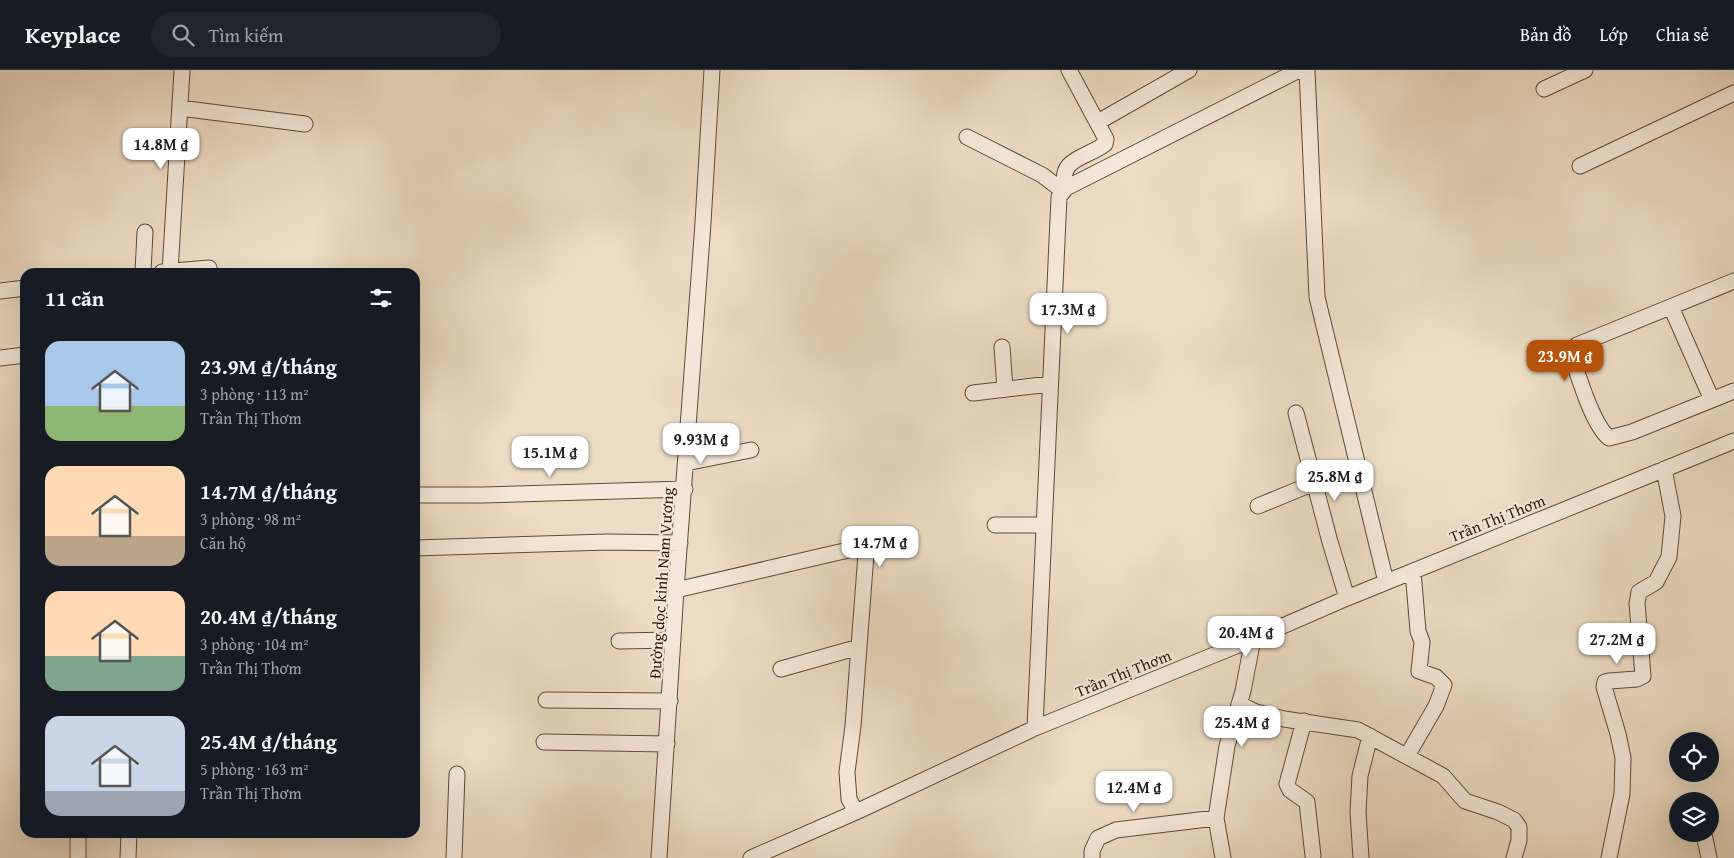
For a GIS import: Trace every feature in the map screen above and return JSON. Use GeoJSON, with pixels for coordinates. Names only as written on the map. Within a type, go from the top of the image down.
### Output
{"type":"FeatureCollection","features":[{"type":"Feature","properties":{"kind":"street"},"geometry":{"type":"LineString","coordinates":[[168,268],[182,70]]}},
{"type":"Feature","properties":{"kind":"street","name":"Đường dọc kinh Nam Vương"},"geometry":{"type":"LineString","coordinates":[[659,858],[712,70]]}},
{"type":"Feature","properties":{"kind":"street"},"geometry":{"type":"LineString","coordinates":[[1064,190],[1063,174],[1066,167],[1105,144],[1106,139],[1069,70]]}},
{"type":"Feature","properties":{"kind":"street"},"geometry":{"type":"LineString","coordinates":[[1098,122],[1189,70]]}},
{"type":"Feature","properties":{"kind":"street"},"geometry":{"type":"LineString","coordinates":[[1035,728],[1059,197],[1064,190],[1298,70]]}},
{"type":"Feature","properties":{"kind":"street"},"geometry":{"type":"LineString","coordinates":[[1307,70],[1317,297],[1386,582]]}},
{"type":"Feature","properties":{"kind":"street"},"geometry":{"type":"LineString","coordinates":[[1544,89],[1585,70]]}},
{"type":"Feature","properties":{"kind":"street"},"geometry":{"type":"LineString","coordinates":[[1580,166],[1734,93]]}},
{"type":"Feature","properties":{"kind":"street"},"geometry":{"type":"LineString","coordinates":[[180,108],[305,124]]}},
{"type":"Feature","properties":{"kind":"street"},"geometry":{"type":"LineString","coordinates":[[967,137],[1042,175],[1064,190]]}},
{"type":"Feature","properties":{"kind":"street"},"geometry":{"type":"LineString","coordinates":[[143,268],[145,232]]}},
{"type":"Feature","properties":{"kind":"street"},"geometry":{"type":"LineString","coordinates":[[1734,281],[1577,345],[1572,350],[1572,357],[1594,416],[1602,433],[1608,438],[1619,437],[1734,391]]}},
{"type":"Feature","properties":{"kind":"street"},"geometry":{"type":"LineString","coordinates":[[0,291],[20,289]]}},
{"type":"Feature","properties":{"kind":"street"},"geometry":{"type":"LineString","coordinates":[[1671,307],[1712,400]]}},
{"type":"Feature","properties":{"kind":"street"},"geometry":{"type":"LineString","coordinates":[[1002,347],[1005,389]]}},
{"type":"Feature","properties":{"kind":"street"},"geometry":{"type":"LineString","coordinates":[[0,358],[20,356]]}},
{"type":"Feature","properties":{"kind":"street"},"geometry":{"type":"LineString","coordinates":[[972,393],[1050,384]]}},
{"type":"Feature","properties":{"kind":"street"},"geometry":{"type":"LineString","coordinates":[[1296,413],[1347,598]]}},
{"type":"Feature","properties":{"kind":"street","name":"Trần Thị Thơm"},"geometry":{"type":"LineString","coordinates":[[751,858],[856,812],[1035,728],[1253,639],[1347,598],[1734,441]]}},
{"type":"Feature","properties":{"kind":"street"},"geometry":{"type":"LineString","coordinates":[[686,464],[751,450]]}},
{"type":"Feature","properties":{"kind":"street"},"geometry":{"type":"LineString","coordinates":[[1609,858],[1622,794],[1623,758],[1604,687],[1605,682],[1637,679],[1642,676],[1637,603],[1639,592],[1656,582],[1669,557],[1673,516],[1664,469]]}},
{"type":"Feature","properties":{"kind":"street"},"geometry":{"type":"LineString","coordinates":[[1258,506],[1314,483]]}},
{"type":"Feature","properties":{"kind":"street"},"geometry":{"type":"LineString","coordinates":[[420,495],[685,489]]}},
{"type":"Feature","properties":{"kind":"street"},"geometry":{"type":"LineString","coordinates":[[995,525],[1044,525]]}},
{"type":"Feature","properties":{"kind":"street"},"geometry":{"type":"LineString","coordinates":[[420,548],[607,542],[680,543]]}},
{"type":"Feature","properties":{"kind":"street"},"geometry":{"type":"LineString","coordinates":[[676,590],[862,548],[866,554],[847,772],[849,799],[856,812]]}},
{"type":"Feature","properties":{"kind":"street"},"geometry":{"type":"LineString","coordinates":[[1407,756],[1439,699],[1444,685],[1436,677],[1419,671],[1422,642],[1418,631],[1413,571]]}},
{"type":"Feature","properties":{"kind":"street"},"geometry":{"type":"LineString","coordinates":[[1223,858],[1216,818],[1227,746],[1239,704],[1253,639]]}},
{"type":"Feature","properties":{"kind":"street"},"geometry":{"type":"LineString","coordinates":[[619,641],[673,640]]}},
{"type":"Feature","properties":{"kind":"street"},"geometry":{"type":"LineString","coordinates":[[780,669],[859,647]]}},
{"type":"Feature","properties":{"kind":"street"},"geometry":{"type":"LineString","coordinates":[[546,700],[670,702]]}},
{"type":"Feature","properties":{"kind":"street"},"geometry":{"type":"LineString","coordinates":[[1239,704],[1256,712],[1358,730],[1443,776],[1465,801],[1498,812],[1514,820],[1519,827],[1519,840],[1514,858]]}},
{"type":"Feature","properties":{"kind":"street"},"geometry":{"type":"LineString","coordinates":[[1304,721],[1287,784],[1290,790],[1307,802],[1313,856]]}},
{"type":"Feature","properties":{"kind":"street"},"geometry":{"type":"LineString","coordinates":[[1361,858],[1358,812],[1360,776],[1370,736]]}},
{"type":"Feature","properties":{"kind":"street"},"geometry":{"type":"LineString","coordinates":[[544,742],[668,744]]}},
{"type":"Feature","properties":{"kind":"street"},"geometry":{"type":"LineString","coordinates":[[454,858],[457,774]]}},
{"type":"Feature","properties":{"kind":"street"},"geometry":{"type":"LineString","coordinates":[[1092,858],[1092,851],[1098,838],[1116,830],[1216,818]]}},
{"type":"Feature","properties":{"kind":"street"},"geometry":{"type":"LineString","coordinates":[[128,858],[129,838]]}},
{"type":"Feature","properties":{"kind":"street"},"geometry":{"type":"LineString","coordinates":[[78,840],[78,858]]}},
{"type":"Feature","properties":{"kind":"street"},"geometry":{"type":"LineString","coordinates":[[1706,842],[1709,858]]}}]}
